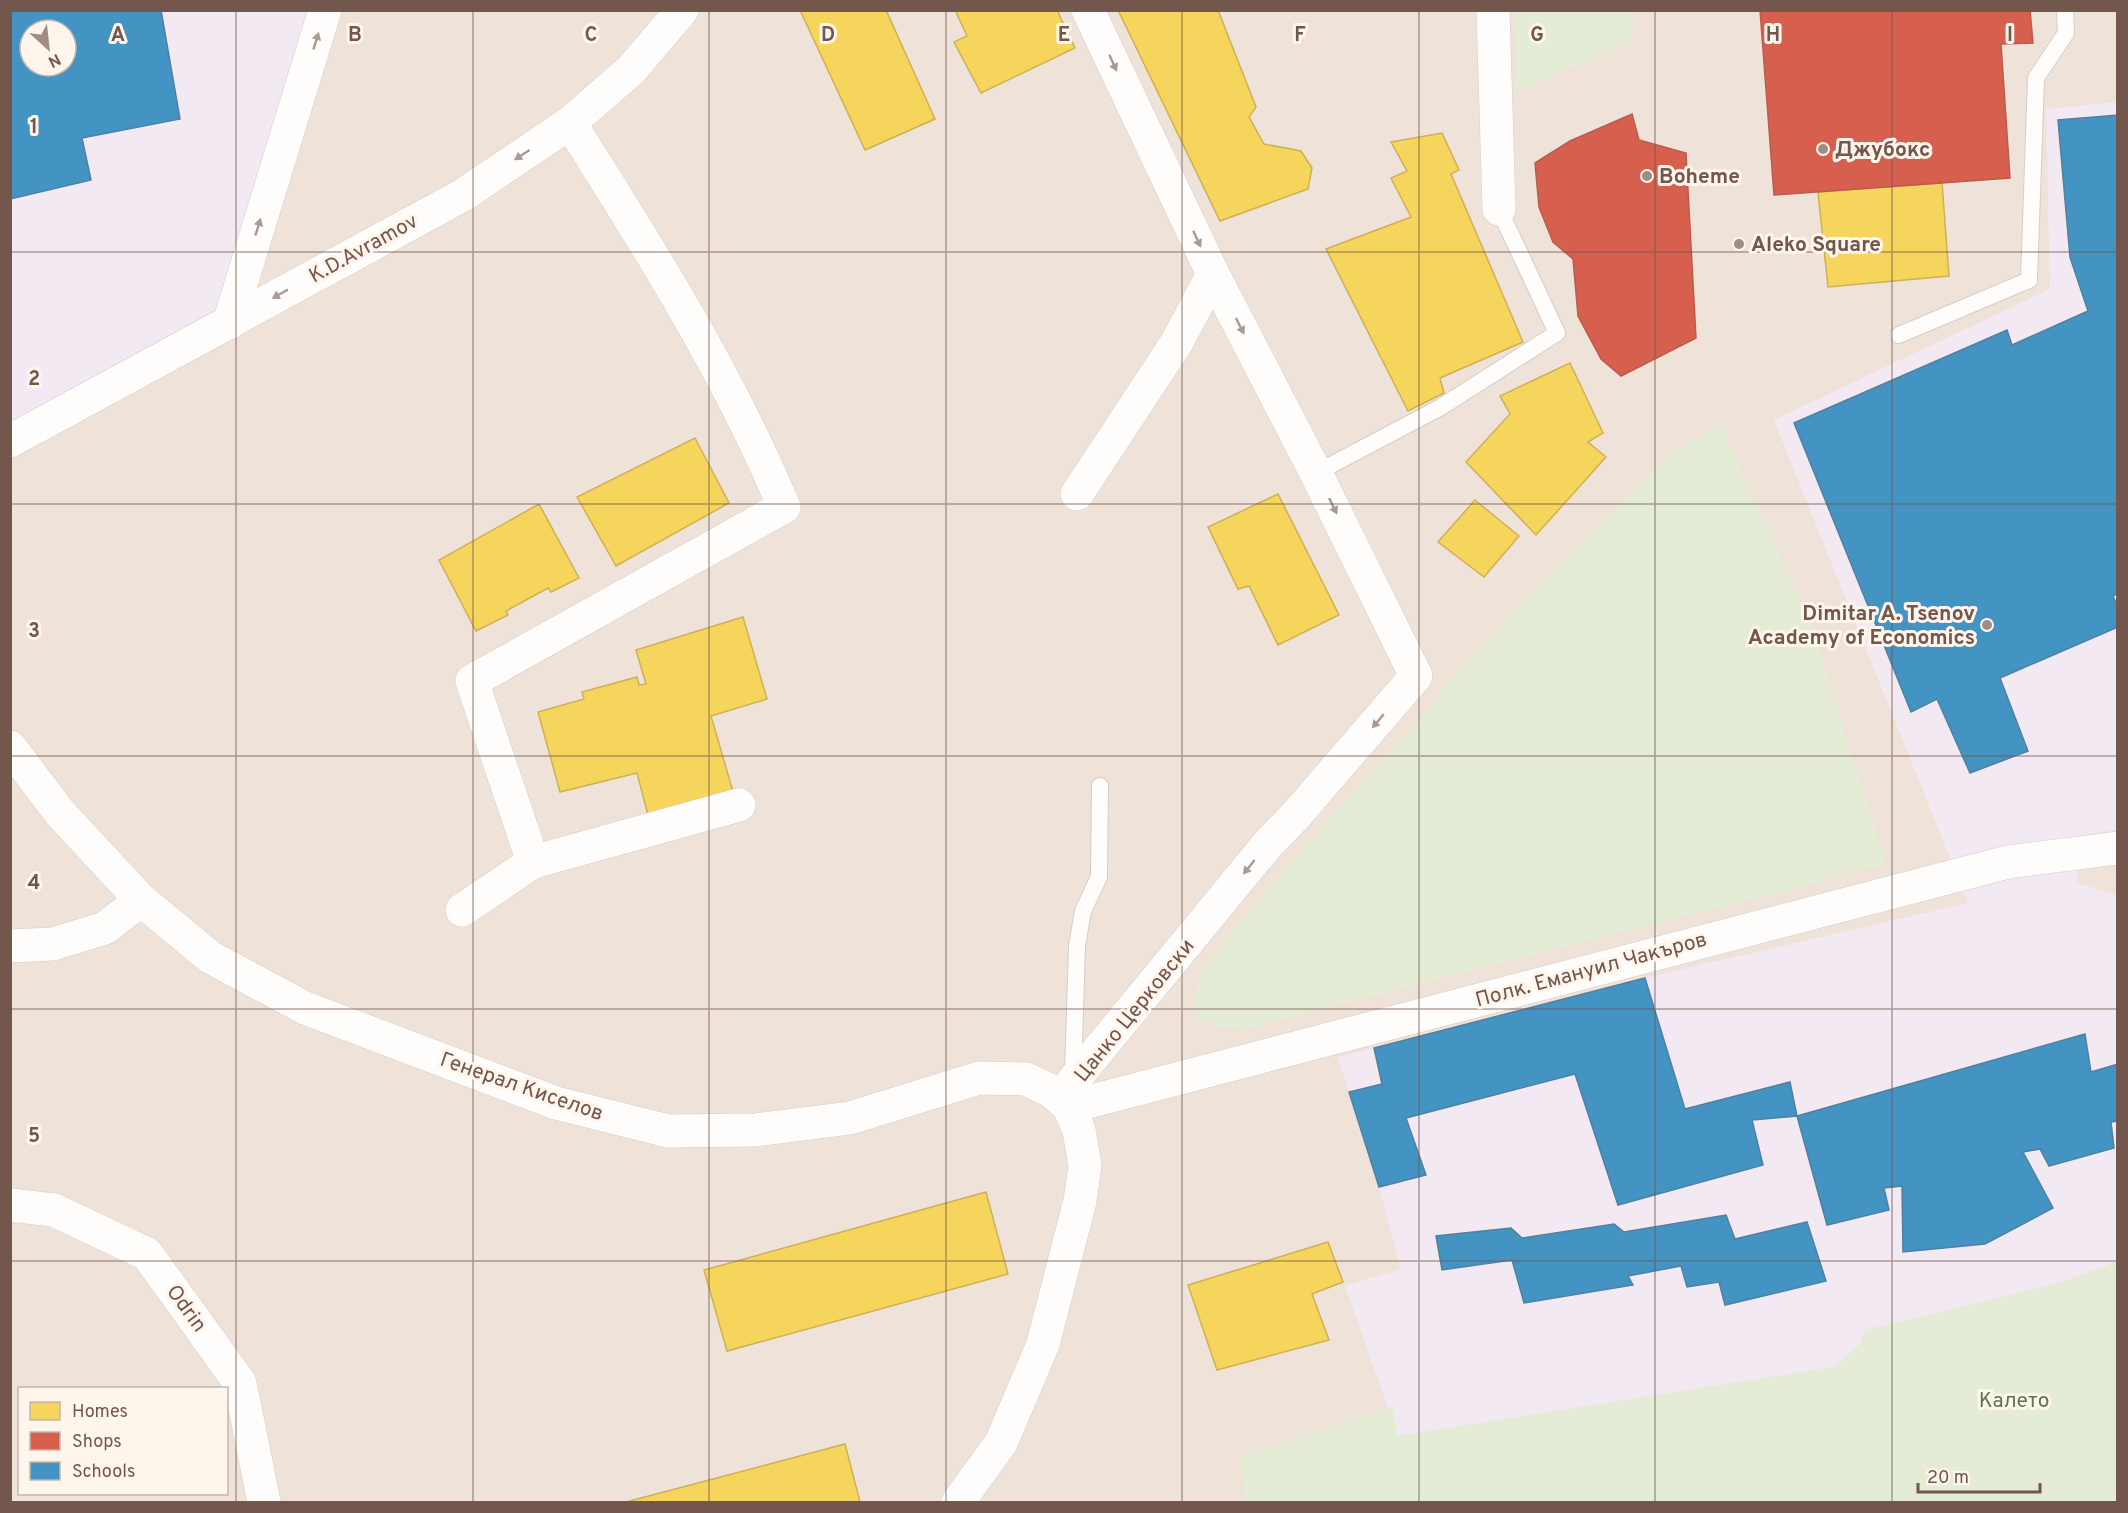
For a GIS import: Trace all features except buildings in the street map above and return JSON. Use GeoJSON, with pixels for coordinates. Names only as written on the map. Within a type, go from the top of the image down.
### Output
{"type":"FeatureCollection","features":[{"type":"Feature","properties":{"kind":"street"},"geometry":{"type":"LineString","coordinates":[[229,323],[325,10]]}},
{"type":"Feature","properties":{"kind":"street","name":"K.D.Avramov"},"geometry":{"type":"LineString","coordinates":[[10,441],[70,406],[229,323],[463,195],[570,123],[631,70],[682,10]]}},
{"type":"Feature","properties":{"kind":"street"},"geometry":{"type":"LineString","coordinates":[[1088,10],[1213,274],[1316,473]]}},
{"type":"Feature","properties":{"kind":"street"},"geometry":{"type":"LineString","coordinates":[[1493,10],[1499,209]]}},
{"type":"Feature","properties":{"kind":"street"},"geometry":{"type":"LineString","coordinates":[[533,862],[472,681],[784,507],[759,446],[668,277],[570,123]]}},
{"type":"Feature","properties":{"kind":"street"},"geometry":{"type":"LineString","coordinates":[[1077,494],[1177,342],[1213,274]]}},
{"type":"Feature","properties":{"kind":"street","name":"Цанко Церковски"},"geometry":{"type":"LineString","coordinates":[[958,1503],[1001,1443],[1043,1344],[1080,1201],[1085,1166],[1071,1094],[1268,844],[1297,814],[1416,676],[1316,473]]}},
{"type":"Feature","properties":{"kind":"street","name":"Генерал Киселов"},"geometry":{"type":"LineString","coordinates":[[10,747],[60,813],[141,900],[210,957],[306,1008],[556,1103],[668,1131],[755,1130],[850,1118],[979,1078],[1026,1079],[1051,1091],[1071,1094]]}},
{"type":"Feature","properties":{"kind":"street"},"geometry":{"type":"LineString","coordinates":[[462,910],[533,862],[739,805]]}},
{"type":"Feature","properties":{"kind":"street","name":"Полк. Емануил Чакъров"},"geometry":{"type":"LineString","coordinates":[[1071,1094],[1996,865],[2118,848]]}},
{"type":"Feature","properties":{"kind":"street"},"geometry":{"type":"LineString","coordinates":[[2072,856],[2118,870]]}},
{"type":"Feature","properties":{"kind":"street"},"geometry":{"type":"LineString","coordinates":[[10,946],[53,944],[105,928],[141,900]]}},
{"type":"Feature","properties":{"kind":"street","name":"Odrin"},"geometry":{"type":"LineString","coordinates":[[10,1205],[54,1210],[147,1254],[240,1383],[264,1503]]}},
{"type":"Feature","properties":{"kind":"lane"},"geometry":{"type":"LineString","coordinates":[[1899,335],[2029,280],[2036,78],[2066,33],[2065,10]]}},
{"type":"Feature","properties":{"kind":"lane"},"geometry":{"type":"LineString","coordinates":[[1316,473],[1441,407],[1557,333],[1499,209]]}},
{"type":"Feature","properties":{"kind":"lane"},"geometry":{"type":"LineString","coordinates":[[1071,1094],[1077,946],[1083,910],[1099,877],[1100,786]]}},
{"type":"Feature","properties":{"kind":"shaded area"},"geometry":{"type":"Polygon","coordinates":[[[11,11],[2117,11],[2117,1502],[11,1502],[11,11]]]}},
{"type":"Feature","properties":{"kind":"shaded area"},"geometry":{"type":"Polygon","coordinates":[[[11,11],[325,11],[229,323],[11,440],[11,11]]]}},
{"type":"Feature","properties":{"kind":"shaded area","name":"Dimitar A. Tsenov Academy of Economics"},"geometry":{"type":"Polygon","coordinates":[[[2117,102],[2117,830],[2076,836],[2077,883],[2117,895],[2117,1262],[2059,1283],[1860,1344],[1834,1367],[1398,1436],[1345,1286],[1401,1269],[1379,1187],[1338,1057],[1666,973],[1968,903],[1774,420],[2050,289],[2046,109],[2117,102]]]}},
{"type":"Feature","properties":{"kind":"green space"},"geometry":{"type":"Polygon","coordinates":[[[1514,11],[1632,11],[1634,40],[1516,92],[1514,11]]]}},
{"type":"Feature","properties":{"kind":"green space"},"geometry":{"type":"Polygon","coordinates":[[[1720,424],[1811,625],[1886,864],[1242,1030],[1205,1025],[1196,1015],[1194,999],[1200,975],[1226,939],[1331,817],[1411,730],[1459,670],[1673,452],[1720,424]]]}},
{"type":"Feature","properties":{"kind":"green space","name":"Калето"},"geometry":{"type":"Polygon","coordinates":[[[2117,1262],[2117,1502],[1246,1502],[1239,1458],[1392,1407],[1398,1436],[1834,1367],[1860,1344],[1864,1330],[2059,1283],[2117,1262]]]}},
{"type":"Feature","properties":{"kind":"place","name":"Джубокс"},"geometry":{"type":"Point","coordinates":[1823,149]}},
{"type":"Feature","properties":{"kind":"place","name":"Boheme"},"geometry":{"type":"Point","coordinates":[1647,176]}},
{"type":"Feature","properties":{"kind":"place","name":"Aleko Square"},"geometry":{"type":"Point","coordinates":[1739,244]}},
{"type":"Feature","properties":{"kind":"place","name":"Dimitar A. Tsenov Academy of Economics"},"geometry":{"type":"Point","coordinates":[1987,625]}}]}
